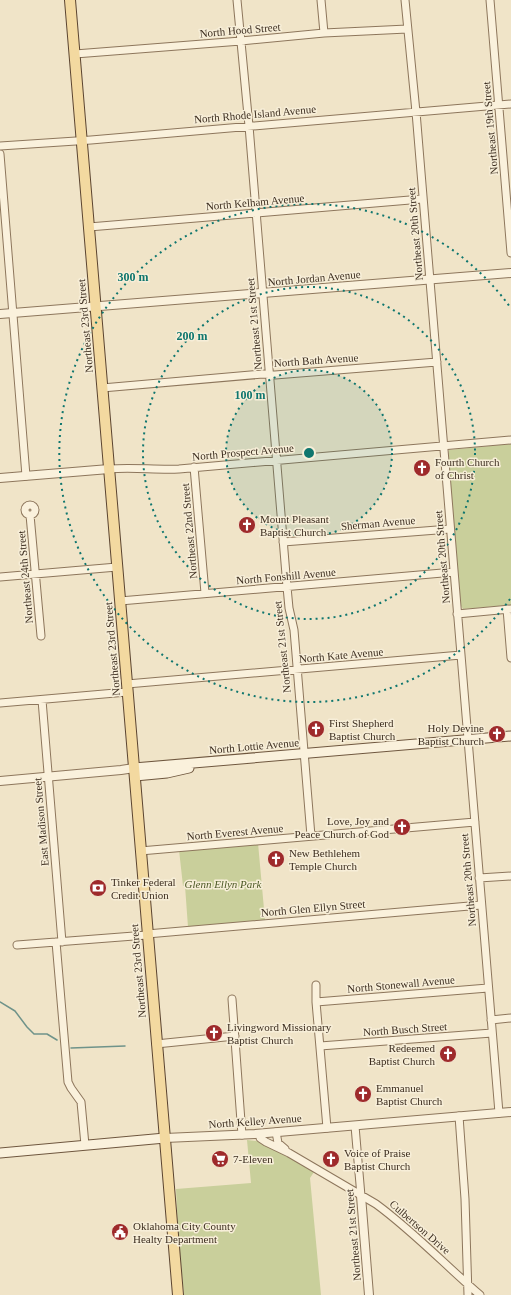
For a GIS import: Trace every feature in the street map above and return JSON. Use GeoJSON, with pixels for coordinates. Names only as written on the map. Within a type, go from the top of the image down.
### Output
{"type":"FeatureCollection","features":[{"type":"Feature","properties":{"kind":"main road","name":"Northeast 23rd Street"},"geometry":{"type":"LineString","coordinates":[[70,0],[178,1295]]}},
{"type":"Feature","properties":{"kind":"main road","name":"North Lottie Avenue"},"geometry":{"type":"LineString","coordinates":[[134,772],[167,773],[190,768],[304,756],[468,742],[511,736]]}},
{"type":"Feature","properties":{"kind":"main road","name":"North Lottie Avenue"},"geometry":{"type":"LineString","coordinates":[[468,742],[511,743]]}},
{"type":"Feature","properties":{"kind":"main road","name":"North Kelley Avenue"},"geometry":{"type":"LineString","coordinates":[[0,1153],[165,1138]]}},
{"type":"Feature","properties":{"kind":"street","name":"Northeast 21st Street"},"geometry":{"type":"LineString","coordinates":[[237,0],[249,126],[283,542],[289,608],[294,630],[311,836]]}},
{"type":"Feature","properties":{"kind":"street"},"geometry":{"type":"LineString","coordinates":[[321,0],[324,33]]}},
{"type":"Feature","properties":{"kind":"street","name":"Northeast 20th Street"},"geometry":{"type":"LineString","coordinates":[[405,0],[416,112],[422,199],[437,362],[499,1113]]}},
{"type":"Feature","properties":{"kind":"street","name":"Northeast 19th Street"},"geometry":{"type":"LineString","coordinates":[[490,0],[511,254]]}},
{"type":"Feature","properties":{"kind":"street","name":"North Hood Street"},"geometry":{"type":"LineString","coordinates":[[75,54],[324,33],[407,29]]}},
{"type":"Feature","properties":{"kind":"street","name":"North Rhode Island Avenue"},"geometry":{"type":"LineString","coordinates":[[0,146],[511,104]]}},
{"type":"Feature","properties":{"kind":"street"},"geometry":{"type":"LineString","coordinates":[[0,154],[26,476]]}},
{"type":"Feature","properties":{"kind":"street","name":"North Kelham Avenue"},"geometry":{"type":"LineString","coordinates":[[89,227],[422,199]]}},
{"type":"Feature","properties":{"kind":"street","name":"North Jordan Avenue"},"geometry":{"type":"LineString","coordinates":[[0,314],[511,273]]}},
{"type":"Feature","properties":{"kind":"street","name":"North Bath Avenue"},"geometry":{"type":"LineString","coordinates":[[102,388],[437,362]]}},
{"type":"Feature","properties":{"kind":"street","name":"North Prospect Avenue"},"geometry":{"type":"LineString","coordinates":[[0,478],[109,469],[131,468],[164,470],[444,447],[511,440]]}},
{"type":"Feature","properties":{"kind":"street","name":"Northeast 22nd Street"},"geometry":{"type":"LineString","coordinates":[[194,467],[205,594]]}},
{"type":"Feature","properties":{"kind":"street","name":"Northeast 24th Street"},"geometry":{"type":"LineString","coordinates":[[30,515],[41,636]]}},
{"type":"Feature","properties":{"kind":"street","name":"Sherman Avenue"},"geometry":{"type":"LineString","coordinates":[[283,542],[450,528]]}},
{"type":"Feature","properties":{"kind":"street"},"geometry":{"type":"LineString","coordinates":[[0,577],[117,567]]}},
{"type":"Feature","properties":{"kind":"street","name":"North Fonshill Avenue"},"geometry":{"type":"LineString","coordinates":[[120,600],[454,572]]}},
{"type":"Feature","properties":{"kind":"street"},"geometry":{"type":"LineString","coordinates":[[457,614],[509,609],[511,658]]}},
{"type":"Feature","properties":{"kind":"street","name":"North Kate Avenue"},"geometry":{"type":"LineString","coordinates":[[0,703],[42,700],[127,688],[297,669],[461,655]]}},
{"type":"Feature","properties":{"kind":"street","name":"East Madison Street"},"geometry":{"type":"LineString","coordinates":[[42,700],[68,1082],[70,1088],[81,1102],[85,1145]]}},
{"type":"Feature","properties":{"kind":"street","name":"North Lottie Avenue"},"geometry":{"type":"LineString","coordinates":[[0,781],[134,772]]}},
{"type":"Feature","properties":{"kind":"street","name":"North Everest Avenue"},"geometry":{"type":"LineString","coordinates":[[140,851],[475,822]]}},
{"type":"Feature","properties":{"kind":"street"},"geometry":{"type":"LineString","coordinates":[[479,878],[511,876]]}},
{"type":"Feature","properties":{"kind":"street","name":"North Glen Ellyn Street"},"geometry":{"type":"LineString","coordinates":[[17,945],[481,905]]}},
{"type":"Feature","properties":{"kind":"street"},"geometry":{"type":"LineString","coordinates":[[316,986],[316,1002],[327,1128]]}},
{"type":"Feature","properties":{"kind":"street","name":"North Stonewall Avenue"},"geometry":{"type":"LineString","coordinates":[[316,1002],[488,988]]}},
{"type":"Feature","properties":{"kind":"street"},"geometry":{"type":"LineString","coordinates":[[232,999],[242,1135]]}},
{"type":"Feature","properties":{"kind":"street"},"geometry":{"type":"LineString","coordinates":[[491,1020],[511,1018]]}},
{"type":"Feature","properties":{"kind":"street","name":"North Busch Street"},"geometry":{"type":"LineString","coordinates":[[320,1046],[492,1033]]}},
{"type":"Feature","properties":{"kind":"street"},"geometry":{"type":"LineString","coordinates":[[156,1044],[235,1036]]}},
{"type":"Feature","properties":{"kind":"street","name":"North Kelley Avenue"},"geometry":{"type":"LineString","coordinates":[[165,1138],[260,1134],[511,1112]]}},
{"type":"Feature","properties":{"kind":"street"},"geometry":{"type":"LineString","coordinates":[[459,1116],[465,1199],[468,1295]]}},
{"type":"Feature","properties":{"kind":"street","name":"Northeast 21st Street"},"geometry":{"type":"LineString","coordinates":[[355,1126],[369,1295]]}},
{"type":"Feature","properties":{"kind":"street"},"geometry":{"type":"LineString","coordinates":[[276,1132],[278,1144],[289,1153]]}},
{"type":"Feature","properties":{"kind":"street","name":"Culbertson Drive"},"geometry":{"type":"LineString","coordinates":[[260,1134],[260,1138],[266,1142],[289,1153],[376,1204],[402,1224],[480,1295]]}},
{"type":"Feature","properties":{"kind":"green space"},"geometry":{"type":"Polygon","coordinates":[[[511,444],[511,605],[463,609],[461,606],[448,454],[449,450],[511,444]]]}},
{"type":"Feature","properties":{"kind":"green space","name":"Glenn Ellyn Park"},"geometry":{"type":"Polygon","coordinates":[[[258,843],[265,920],[188,927],[185,886],[183,886],[179,850],[258,843]]]}},
{"type":"Feature","properties":{"kind":"green space"},"geometry":{"type":"Polygon","coordinates":[[[247,1140],[265,1144],[314,1172],[310,1178],[321,1295],[184,1295],[178,1232],[176,1189],[251,1183],[247,1140]]]}},
{"type":"Feature","properties":{"kind":"waterway"},"geometry":{"type":"LineString","coordinates":[[0,1002],[15,1011],[34,1034],[47,1034],[57,1040]]}},
{"type":"Feature","properties":{"kind":"waterway"},"geometry":{"type":"LineString","coordinates":[[71,1048],[125,1046]]}},
{"type":"Feature","properties":{"kind":"place","name":"Fourth Church of Christ"},"geometry":{"type":"Point","coordinates":[422,468]}},
{"type":"Feature","properties":{"kind":"place","name":"Mount Pleasant Baptist Church"},"geometry":{"type":"Point","coordinates":[247,525]}},
{"type":"Feature","properties":{"kind":"place","name":"First Shepherd Baptist Church"},"geometry":{"type":"Point","coordinates":[316,729]}},
{"type":"Feature","properties":{"kind":"place","name":"Holy Devine Baptist Church"},"geometry":{"type":"Point","coordinates":[497,734]}},
{"type":"Feature","properties":{"kind":"place","name":"Love, Joy and Peace Church of God"},"geometry":{"type":"Point","coordinates":[402,827]}},
{"type":"Feature","properties":{"kind":"place","name":"New Bethlehem Temple Church"},"geometry":{"type":"Point","coordinates":[276,859]}},
{"type":"Feature","properties":{"kind":"place","name":"Tinker Federal Credit Union"},"geometry":{"type":"Point","coordinates":[98,888]}},
{"type":"Feature","properties":{"kind":"place","name":"Livingword Missionary Baptist Church"},"geometry":{"type":"Point","coordinates":[214,1033]}},
{"type":"Feature","properties":{"kind":"place","name":"Redeemed Baptist Church"},"geometry":{"type":"Point","coordinates":[448,1054]}},
{"type":"Feature","properties":{"kind":"place","name":"Emmanuel Baptist Church"},"geometry":{"type":"Point","coordinates":[363,1094]}},
{"type":"Feature","properties":{"kind":"place","name":"7-Eleven"},"geometry":{"type":"Point","coordinates":[220,1159]}},
{"type":"Feature","properties":{"kind":"place","name":"Voice of Praise Baptist Church"},"geometry":{"type":"Point","coordinates":[331,1159]}},
{"type":"Feature","properties":{"kind":"place","name":"Oklahoma City County Healty Department"},"geometry":{"type":"Point","coordinates":[120,1232]}}]}
